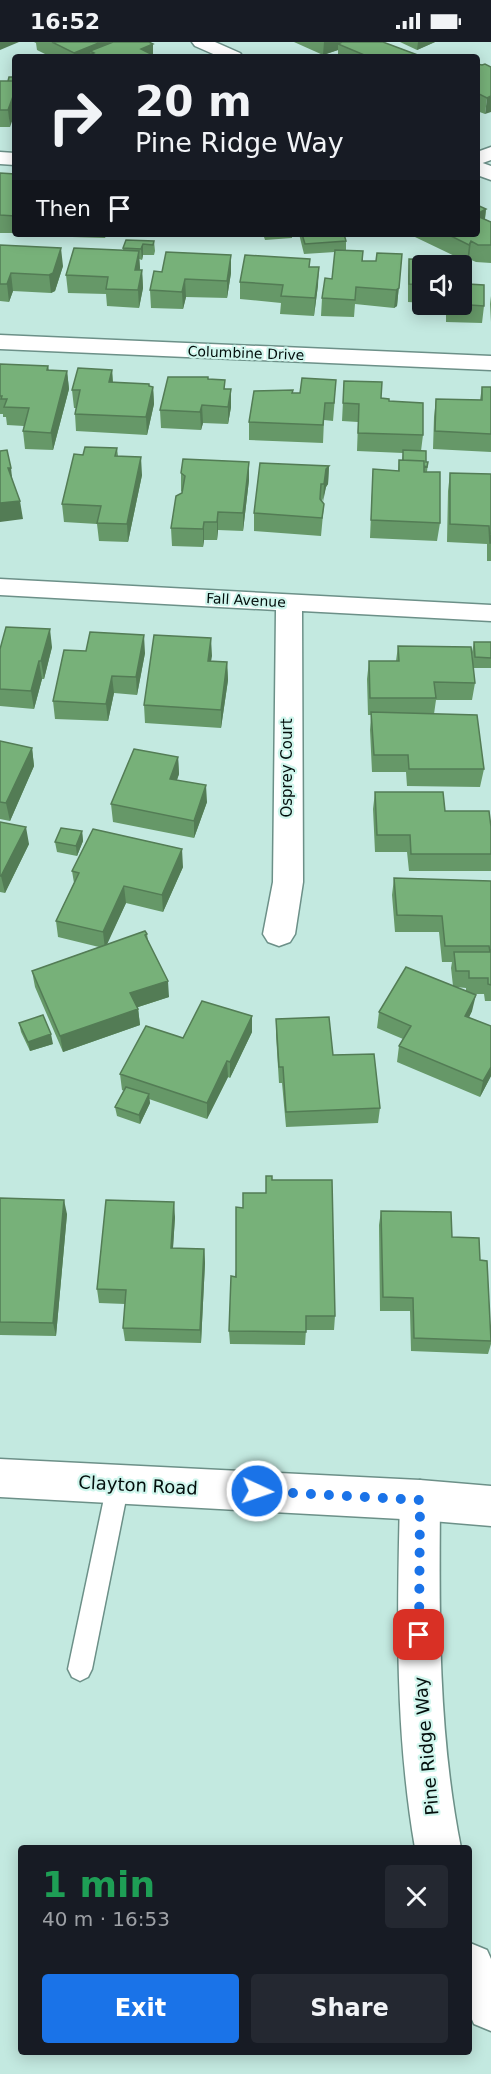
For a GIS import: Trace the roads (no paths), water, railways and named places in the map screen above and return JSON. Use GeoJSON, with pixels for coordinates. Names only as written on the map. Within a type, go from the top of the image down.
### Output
{"type":"FeatureCollection","features":[{"type":"Feature","properties":{"kind":"street"},"geometry":{"type":"LineString","coordinates":[[201,42],[227,54]]}},
{"type":"Feature","properties":{"kind":"street","name":"Columbine Drive"},"geometry":{"type":"LineString","coordinates":[[0,342],[491,363]]}},
{"type":"Feature","properties":{"kind":"street","name":"Fall Avenue"},"geometry":{"type":"LineString","coordinates":[[0,587],[491,614]]}},
{"type":"Feature","properties":{"kind":"street","name":"Osprey Court"},"geometry":{"type":"LineString","coordinates":[[279,934],[288,882],[287,634],[289,603]]}},
{"type":"Feature","properties":{"kind":"street","name":"Clayton Road"},"geometry":{"type":"LineString","coordinates":[[0,1478],[420,1500],[491,1506]]}},
{"type":"Feature","properties":{"kind":"street","name":"Pine Ridge Way"},"geometry":{"type":"LineString","coordinates":[[420,1500],[418,1611],[420,1707],[430,1812],[437,1845]]}},
{"type":"Feature","properties":{"kind":"street"},"geometry":{"type":"LineString","coordinates":[[472,1971],[491,2007]]}},
{"type":"Feature","properties":{"kind":"lane"},"geometry":{"type":"LineString","coordinates":[[80,1669],[118,1484]]}}]}
